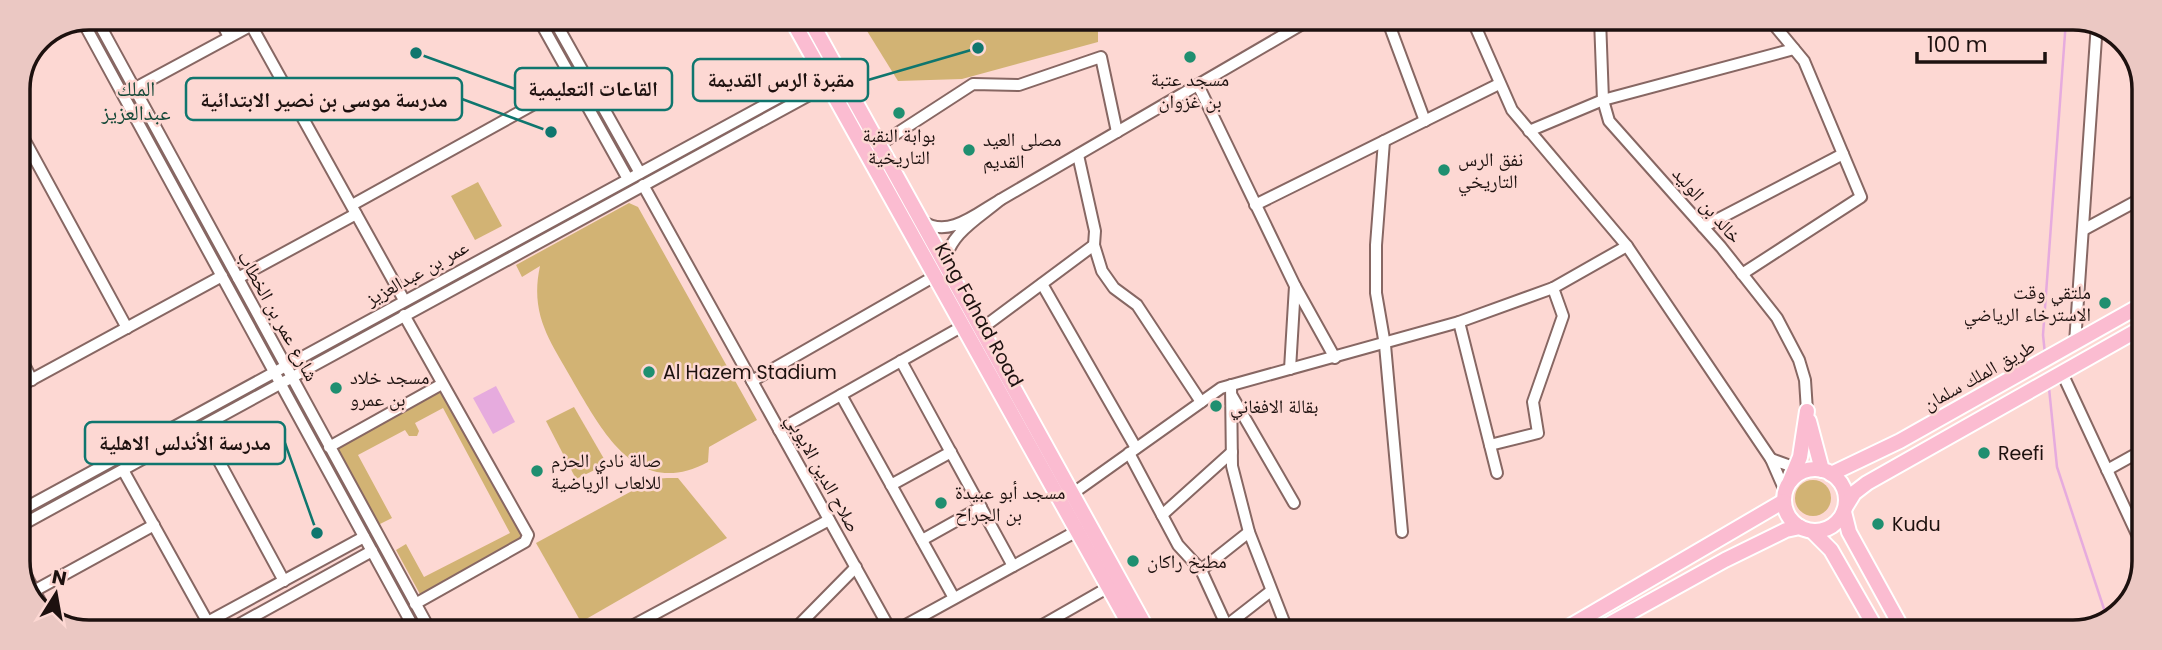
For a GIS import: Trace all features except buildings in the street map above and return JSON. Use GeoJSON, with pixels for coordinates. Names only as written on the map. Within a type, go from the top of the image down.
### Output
{"type":"FeatureCollection","features":[{"type":"Feature","properties":{"kind":"main road","name":"King Fahad Road"},"geometry":{"type":"LineString","coordinates":[[798,30],[835,96],[933,242],[935,276],[1127,620]]}},
{"type":"Feature","properties":{"kind":"main road","name":"King Fahad Road"},"geometry":{"type":"LineString","coordinates":[[816,30],[1142,620]]}},
{"type":"Feature","properties":{"kind":"main road","name":"طريق الملك سلمان"},"geometry":{"type":"LineString","coordinates":[[1826,472],[1900,441],[2132,310]]}},
{"type":"Feature","properties":{"kind":"main road","name":"طريق الملك سلمان"},"geometry":{"type":"LineString","coordinates":[[1845,509],[1854,494],[1867,484],[2132,333]]}},
{"type":"Feature","properties":{"kind":"main road"},"geometry":{"type":"LineString","coordinates":[[1807,411],[1826,472],[1843,488],[1849,532],[1897,620]]}},
{"type":"Feature","properties":{"kind":"main road"},"geometry":{"type":"LineString","coordinates":[[1807,411],[1800,457],[1791,483],[1788,516],[1831,550],[1871,620]]}},
{"type":"Feature","properties":{"kind":"main road"},"geometry":{"type":"LineString","coordinates":[[1579,620],[1791,483],[1826,472]]}},
{"type":"Feature","properties":{"kind":"main road"},"geometry":{"type":"LineString","coordinates":[[1617,620],[1725,560],[1786,530],[1831,527],[1845,509]]}},
{"type":"Feature","properties":{"kind":"street","name":"شارع عمر بن الخطاب"},"geometry":{"type":"LineString","coordinates":[[88,30],[410,620]]}},
{"type":"Feature","properties":{"kind":"street","name":"شارع عمر بن الخطاب"},"geometry":{"type":"LineString","coordinates":[[103,30],[424,620]]}},
{"type":"Feature","properties":{"kind":"street"},"geometry":{"type":"LineString","coordinates":[[225,30],[229,37]]}},
{"type":"Feature","properties":{"kind":"street"},"geometry":{"type":"LineString","coordinates":[[123,95],[242,30]]}},
{"type":"Feature","properties":{"kind":"street"},"geometry":{"type":"LineString","coordinates":[[254,30],[404,300]]}},
{"type":"Feature","properties":{"kind":"street"},"geometry":{"type":"LineString","coordinates":[[545,30],[628,179]]}},
{"type":"Feature","properties":{"kind":"street"},"geometry":{"type":"LineString","coordinates":[[560,30],[640,173]]}},
{"type":"Feature","properties":{"kind":"street"},"geometry":{"type":"LineString","coordinates":[[1391,30],[1424,121]]}},
{"type":"Feature","properties":{"kind":"street"},"geometry":{"type":"LineString","coordinates":[[1477,30],[1512,110],[1627,246],[1771,458],[1791,483]]}},
{"type":"Feature","properties":{"kind":"street","name":"خالد بن الوليد"},"geometry":{"type":"LineString","coordinates":[[1600,30],[1602,100],[1609,121],[1703,227],[1777,318],[1791,342],[1805,380],[1807,411]]}},
{"type":"Feature","properties":{"kind":"street"},"geometry":{"type":"LineString","coordinates":[[1742,274],[1861,197],[1804,61],[1778,30]]}},
{"type":"Feature","properties":{"kind":"street"},"geometry":{"type":"LineString","coordinates":[[933,242],[950,228],[1291,31]]}},
{"type":"Feature","properties":{"kind":"street"},"geometry":{"type":"LineString","coordinates":[[2075,343],[2101,37]]}},
{"type":"Feature","properties":{"kind":"street"},"geometry":{"type":"LineString","coordinates":[[1529,131],[1602,100],[1794,50]]}},
{"type":"Feature","properties":{"kind":"street","name":"عمر بن عبدالعزيز"},"geometry":{"type":"LineString","coordinates":[[30,505],[805,83],[811,68],[809,51]]}},
{"type":"Feature","properties":{"kind":"street"},"geometry":{"type":"LineString","coordinates":[[879,145],[973,84],[1019,85],[1101,57],[1117,132]]}},
{"type":"Feature","properties":{"kind":"street"},"geometry":{"type":"LineString","coordinates":[[237,278],[574,82]]}},
{"type":"Feature","properties":{"kind":"street"},"geometry":{"type":"LineString","coordinates":[[1255,205],[1499,84]]}},
{"type":"Feature","properties":{"kind":"street"},"geometry":{"type":"LineString","coordinates":[[1198,85],[1295,286],[1335,358]]}},
{"type":"Feature","properties":{"kind":"street","name":"عمر بن عبدالعزيز"},"geometry":{"type":"LineString","coordinates":[[30,520],[811,94],[823,92],[835,96]]}},
{"type":"Feature","properties":{"kind":"street"},"geometry":{"type":"LineString","coordinates":[[1384,141],[1376,293],[1385,345],[1402,533]]}},
{"type":"Feature","properties":{"kind":"street"},"geometry":{"type":"LineString","coordinates":[[30,150],[127,328]]}},
{"type":"Feature","properties":{"kind":"street"},"geometry":{"type":"LineString","coordinates":[[1703,227],[1843,154]]}},
{"type":"Feature","properties":{"kind":"street"},"geometry":{"type":"LineString","coordinates":[[1078,155],[1095,231],[1094,245],[1108,280],[1114,288],[1137,305],[1200,402]]}},
{"type":"Feature","properties":{"kind":"street","name":"صلاح الدين الايوبي"},"geometry":{"type":"LineString","coordinates":[[643,186],[887,620]]}},
{"type":"Feature","properties":{"kind":"street"},"geometry":{"type":"LineString","coordinates":[[945,264],[949,246],[955,238],[1000,200]]}},
{"type":"Feature","properties":{"kind":"street"},"geometry":{"type":"LineString","coordinates":[[2083,230],[2132,203]]}},
{"type":"Feature","properties":{"kind":"street"},"geometry":{"type":"LineString","coordinates":[[933,242],[955,238]]}},
{"type":"Feature","properties":{"kind":"street"},"geometry":{"type":"LineString","coordinates":[[981,329],[1094,245]]}},
{"type":"Feature","properties":{"kind":"street"},"geometry":{"type":"LineString","coordinates":[[1072,494],[1221,388],[1231,390],[1290,369],[1385,345],[1459,322],[1553,288],[1627,246]]}},
{"type":"Feature","properties":{"kind":"street"},"geometry":{"type":"LineString","coordinates":[[30,376],[32,380],[222,276]]}},
{"type":"Feature","properties":{"kind":"street"},"geometry":{"type":"LineString","coordinates":[[752,381],[935,276]]}},
{"type":"Feature","properties":{"kind":"street"},"geometry":{"type":"LineString","coordinates":[[1042,284],[1133,450],[1178,545],[1201,569],[1224,620]]}},
{"type":"Feature","properties":{"kind":"street"},"geometry":{"type":"LineString","coordinates":[[1290,369],[1295,286]]}},
{"type":"Feature","properties":{"kind":"street"},"geometry":{"type":"LineString","coordinates":[[1490,446],[1538,433],[1533,402],[1563,316],[1553,288]]}},
{"type":"Feature","properties":{"kind":"street"},"geometry":{"type":"LineString","coordinates":[[404,315],[528,538],[415,604]]}},
{"type":"Feature","properties":{"kind":"street"},"geometry":{"type":"LineString","coordinates":[[1459,322],[1497,473]]}},
{"type":"Feature","properties":{"kind":"street"},"geometry":{"type":"LineString","coordinates":[[779,430],[963,326]]}},
{"type":"Feature","properties":{"kind":"street"},"geometry":{"type":"LineString","coordinates":[[901,361],[1013,566]]}},
{"type":"Feature","properties":{"kind":"street"},"geometry":{"type":"LineString","coordinates":[[2062,373],[2132,524]]}},
{"type":"Feature","properties":{"kind":"street"},"geometry":{"type":"LineString","coordinates":[[330,447],[442,384]]}},
{"type":"Feature","properties":{"kind":"street"},"geometry":{"type":"LineString","coordinates":[[1231,390],[1232,466],[1249,531],[1283,620]]}},
{"type":"Feature","properties":{"kind":"street"},"geometry":{"type":"LineString","coordinates":[[1231,390],[1294,503]]}},
{"type":"Feature","properties":{"kind":"street"},"geometry":{"type":"LineString","coordinates":[[841,395],[954,598]]}},
{"type":"Feature","properties":{"kind":"street"},"geometry":{"type":"LineString","coordinates":[[201,428],[284,581]]}},
{"type":"Feature","properties":{"kind":"street"},"geometry":{"type":"LineString","coordinates":[[891,485],[951,452]]}},
{"type":"Feature","properties":{"kind":"street"},"geometry":{"type":"LineString","coordinates":[[1162,514],[1232,452]]}},
{"type":"Feature","properties":{"kind":"street"},"geometry":{"type":"LineString","coordinates":[[2107,470],[2132,456]]}},
{"type":"Feature","properties":{"kind":"street"},"geometry":{"type":"LineString","coordinates":[[1771,458],[1791,483]]}},
{"type":"Feature","properties":{"kind":"street"},"geometry":{"type":"LineString","coordinates":[[123,470],[207,620]]}},
{"type":"Feature","properties":{"kind":"street"},"geometry":{"type":"LineString","coordinates":[[922,540],[981,507]]}},
{"type":"Feature","properties":{"kind":"street"},"geometry":{"type":"LineString","coordinates":[[643,620],[829,520]]}},
{"type":"Feature","properties":{"kind":"street"},"geometry":{"type":"LineString","coordinates":[[37,589],[154,525]]}},
{"type":"Feature","properties":{"kind":"street"},"geometry":{"type":"LineString","coordinates":[[913,620],[1077,531]]}},
{"type":"Feature","properties":{"kind":"street"},"geometry":{"type":"LineString","coordinates":[[1201,569],[1249,531]]}},
{"type":"Feature","properties":{"kind":"street"},"geometry":{"type":"LineString","coordinates":[[220,620],[365,537]]}},
{"type":"Feature","properties":{"kind":"street"},"geometry":{"type":"LineString","coordinates":[[247,620],[372,551]]}},
{"type":"Feature","properties":{"kind":"street"},"geometry":{"type":"LineString","coordinates":[[805,620],[856,567]]}},
{"type":"Feature","properties":{"kind":"street"},"geometry":{"type":"LineString","coordinates":[[1051,620],[1109,587]]}},
{"type":"Feature","properties":{"kind":"street"},"geometry":{"type":"LineString","coordinates":[[1238,620],[1271,591]]}},
{"type":"Feature","properties":{"kind":"shaded area"},"geometry":{"type":"Polygon","coordinates":[[[866,30],[1098,30],[1098,42],[962,79],[898,81],[866,30]]]}},
{"type":"Feature","properties":{"kind":"shaded area"},"geometry":{"type":"Polygon","coordinates":[[[478,182],[502,226],[475,240],[451,196],[478,182]]]}},
{"type":"Feature","properties":{"kind":"shaded area","name":"Al Hazem Stadium"},"geometry":{"type":"Polygon","coordinates":[[[629,203],[638,207],[757,420],[709,447],[708,462],[684,471],[662,473],[644,467],[627,457],[612,442],[586,404],[545,329],[538,300],[540,266],[522,277],[516,265],[629,203]]]}},
{"type":"Feature","properties":{"kind":"shaded area"},"geometry":{"type":"Polygon","coordinates":[[[496,386],[515,422],[493,434],[473,398],[496,386]]]}},
{"type":"Feature","properties":{"kind":"shaded area"},"geometry":{"type":"Polygon","coordinates":[[[446,388],[527,535],[421,596],[396,550],[406,544],[424,577],[510,533],[443,408],[415,423],[419,431],[417,436],[409,436],[405,430],[358,455],[392,518],[378,525],[335,448],[446,388]]]}},
{"type":"Feature","properties":{"kind":"shaded area"},"geometry":{"type":"Polygon","coordinates":[[[574,407],[607,464],[576,479],[546,421],[574,407]]]}},
{"type":"Feature","properties":{"kind":"shaded area"},"geometry":{"type":"Polygon","coordinates":[[[678,478],[727,538],[584,620],[580,620],[536,543],[654,479],[678,478]]]}},
{"type":"Feature","properties":{"kind":"shaded area"},"geometry":{"type":"Polygon","coordinates":[[[1813,480],[1826,485],[1831,498],[1826,511],[1813,516],[1800,511],[1795,498],[1800,485],[1813,480]]]}},
{"type":"Feature","properties":{"kind":"waterway"},"geometry":{"type":"LineString","coordinates":[[2045,354],[2043,335],[2065,30]]}},
{"type":"Feature","properties":{"kind":"waterway"},"geometry":{"type":"LineString","coordinates":[[2049,388],[2057,467],[2105,611]]}},
{"type":"Feature","properties":{"kind":"place","name":"مقبرة الرس القديمة"},"geometry":{"type":"Point","coordinates":[978,48]}},
{"type":"Feature","properties":{"kind":"place","name":"القاعات التعليمية"},"geometry":{"type":"Point","coordinates":[416,53]}},
{"type":"Feature","properties":{"kind":"place","name":"مسجد عتبة بن غزوان"},"geometry":{"type":"Point","coordinates":[1190,57]}},
{"type":"Feature","properties":{"kind":"place","name":"بوابة النقبة التاريخية"},"geometry":{"type":"Point","coordinates":[899,113]}},
{"type":"Feature","properties":{"kind":"place","name":"مدرسة موسى بن نصير الابتدائية"},"geometry":{"type":"Point","coordinates":[551,132]}},
{"type":"Feature","properties":{"kind":"place","name":"مصلى العيد القديم"},"geometry":{"type":"Point","coordinates":[969,150]}},
{"type":"Feature","properties":{"kind":"place","name":"نفق الرس التاريخي"},"geometry":{"type":"Point","coordinates":[1444,170]}},
{"type":"Feature","properties":{"kind":"place","name":"ملتقي وقت الاسترخاء الرياضي"},"geometry":{"type":"Point","coordinates":[2105,303]}},
{"type":"Feature","properties":{"kind":"place","name":"Al Hazem Stadium"},"geometry":{"type":"Point","coordinates":[649,372]}},
{"type":"Feature","properties":{"kind":"place","name":"مسجد خلاد بن عمرو"},"geometry":{"type":"Point","coordinates":[336,388]}},
{"type":"Feature","properties":{"kind":"place","name":"بقالة الافغاني"},"geometry":{"type":"Point","coordinates":[1216,406]}},
{"type":"Feature","properties":{"kind":"place","name":"Reefi"},"geometry":{"type":"Point","coordinates":[1984,453]}},
{"type":"Feature","properties":{"kind":"place","name":"صالة نادي الحزم للالعاب الرياضية"},"geometry":{"type":"Point","coordinates":[537,471]}},
{"type":"Feature","properties":{"kind":"place","name":"مسجد أبو عبيدة بن الجراح"},"geometry":{"type":"Point","coordinates":[941,503]}},
{"type":"Feature","properties":{"kind":"place","name":"Kudu"},"geometry":{"type":"Point","coordinates":[1878,524]}},
{"type":"Feature","properties":{"kind":"place","name":"مدرسة الأندلس الاهلية"},"geometry":{"type":"Point","coordinates":[317,533]}},
{"type":"Feature","properties":{"kind":"place","name":"مطبخ راكان"},"geometry":{"type":"Point","coordinates":[1133,561]}},
{"type":"Feature","properties":{"kind":"district","name":"الملك عبدالعزيز"},"geometry":{"type":"Point","coordinates":[136,100]}}]}
